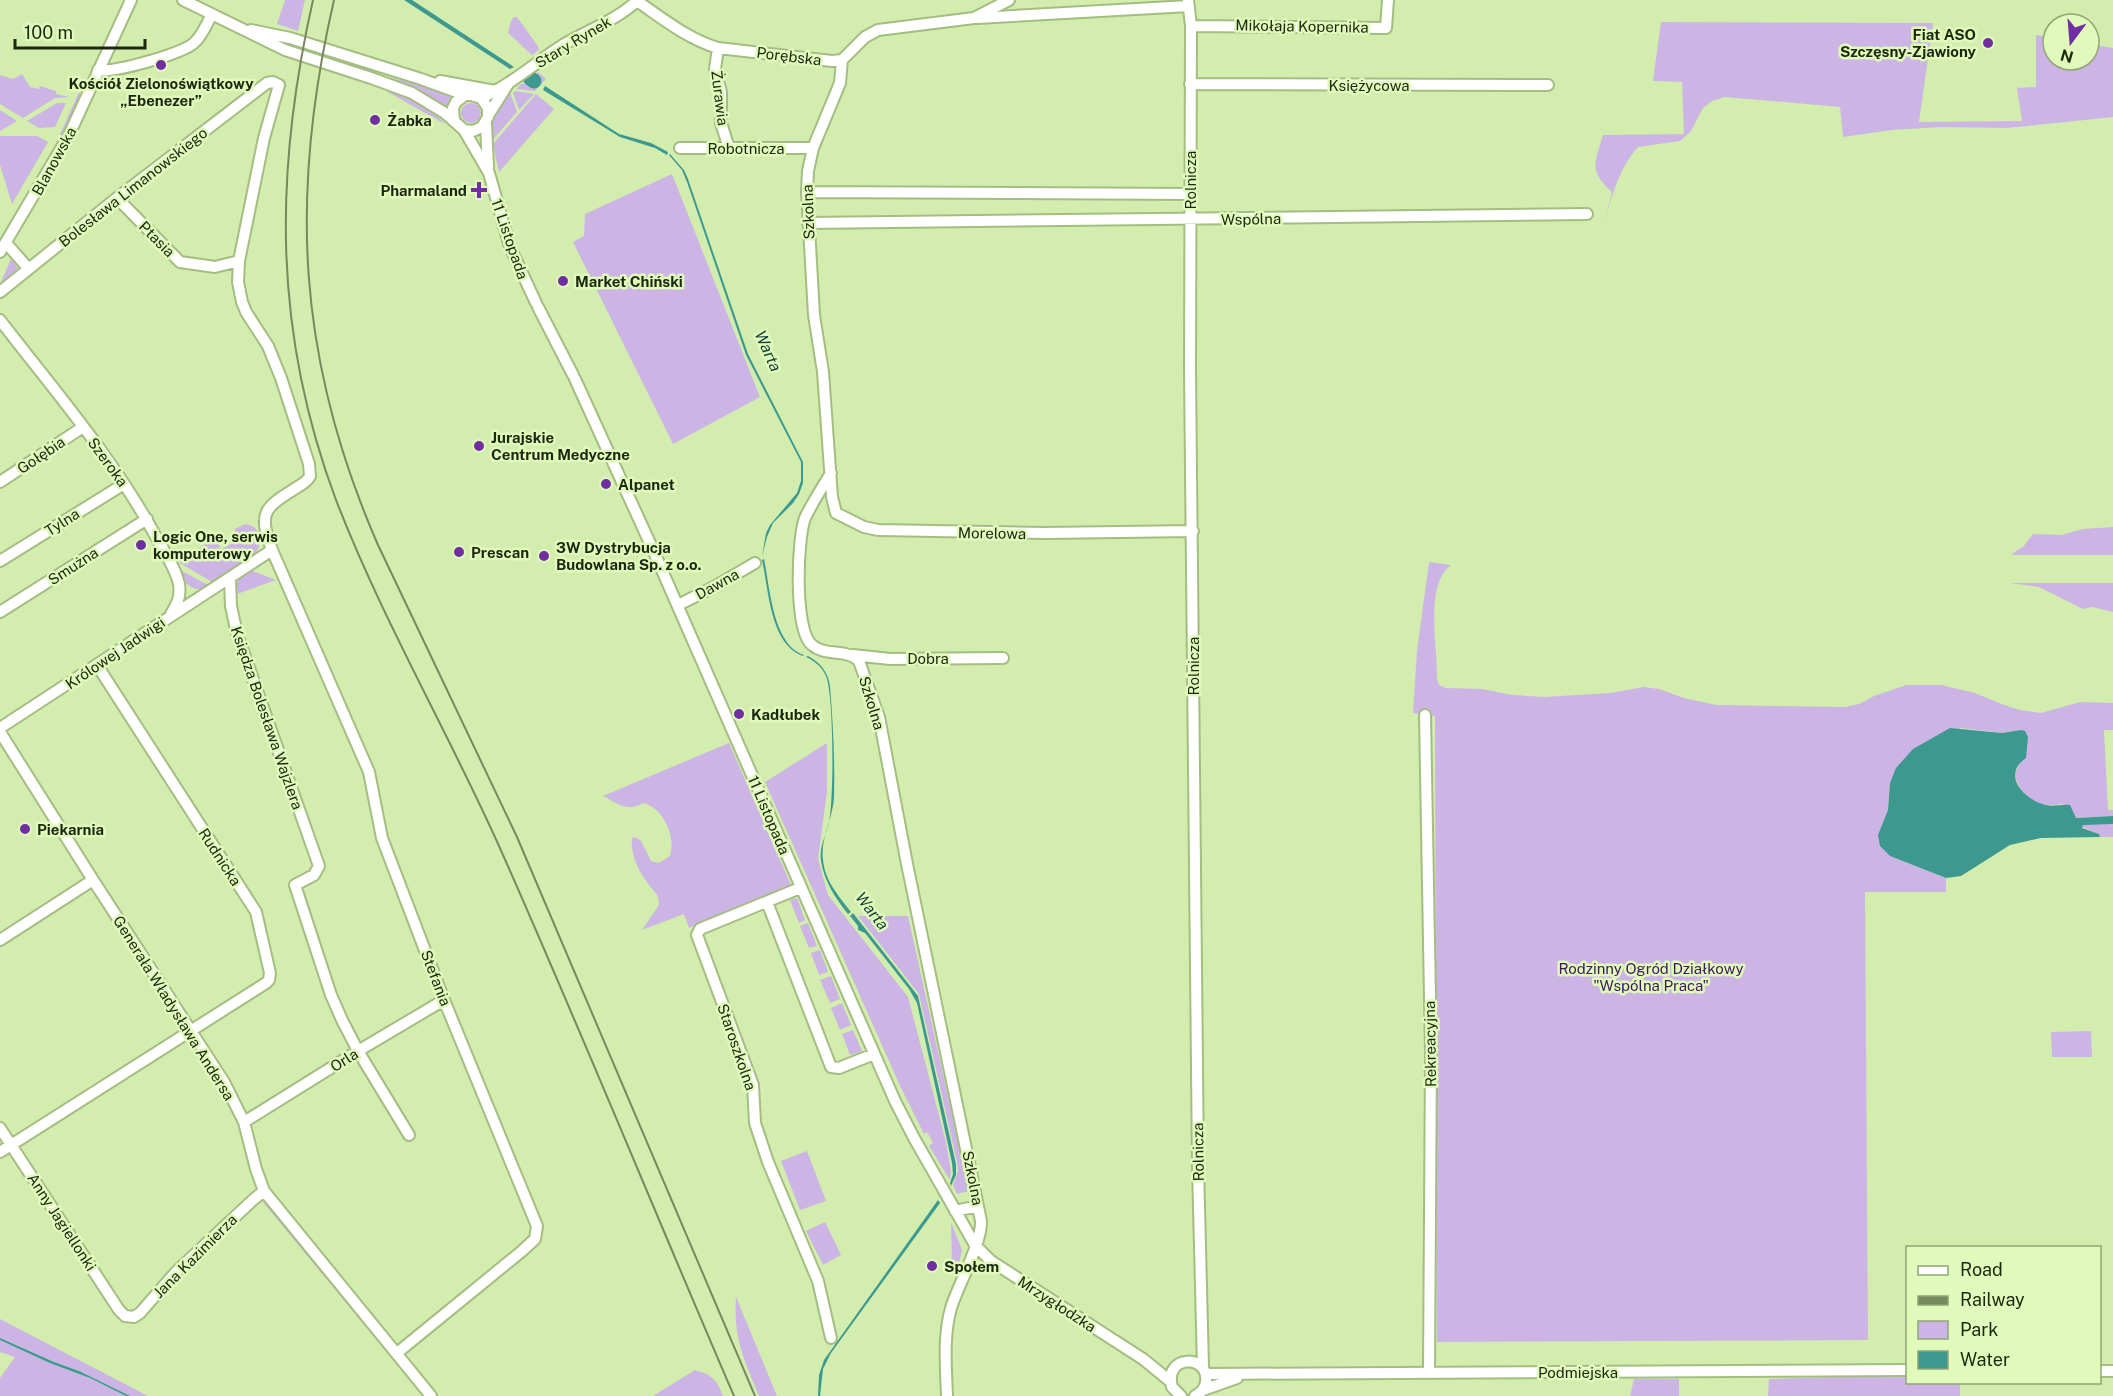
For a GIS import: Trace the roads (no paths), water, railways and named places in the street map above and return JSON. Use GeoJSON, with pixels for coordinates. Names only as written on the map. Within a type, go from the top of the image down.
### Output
{"type":"FeatureCollection","features":[{"type":"Feature","properties":{"kind":"street"},"geometry":{"type":"LineString","coordinates":[[183,0],[202,4]]}},
{"type":"Feature","properties":{"kind":"street"},"geometry":{"type":"LineString","coordinates":[[192,0],[202,4],[212,14],[285,50],[379,80],[420,97],[454,120],[464,130],[478,129],[487,118],[486,104],[482,98],[471,94],[465,95],[456,102],[453,108],[454,120]]}},
{"type":"Feature","properties":{"kind":"street","name":"Mikołaja Kopernika"},"geometry":{"type":"LineString","coordinates":[[1191,26],[1386,28],[1388,0]]}},
{"type":"Feature","properties":{"kind":"street","name":"Porębska"},"geometry":{"type":"LineString","coordinates":[[638,1],[689,37],[718,48],[820,60],[842,60],[865,37],[878,30],[974,18],[1003,1]]}},
{"type":"Feature","properties":{"kind":"street","name":"Stary Rynek"},"geometry":{"type":"LineString","coordinates":[[482,98],[511,82],[577,37],[627,10],[638,1]]}},
{"type":"Feature","properties":{"kind":"street","name":"Blanowska"},"geometry":{"type":"LineString","coordinates":[[3,247],[69,135],[129,2]]}},
{"type":"Feature","properties":{"kind":"street"},"geometry":{"type":"LineString","coordinates":[[974,18],[1189,3]]}},
{"type":"Feature","properties":{"kind":"street","name":"Rolnicza"},"geometry":{"type":"LineString","coordinates":[[1189,3],[1202,1332],[1206,1384],[1200,1394]]}},
{"type":"Feature","properties":{"kind":"street"},"geometry":{"type":"LineString","coordinates":[[98,70],[108,71],[158,58],[193,44],[212,14]]}},
{"type":"Feature","properties":{"kind":"street"},"geometry":{"type":"LineString","coordinates":[[244,29],[290,38],[465,95]]}},
{"type":"Feature","properties":{"kind":"street","name":"Żurawia"},"geometry":{"type":"LineString","coordinates":[[718,48],[715,69],[721,92],[721,123],[729,148]]}},
{"type":"Feature","properties":{"kind":"street","name":"Szkolna"},"geometry":{"type":"LineString","coordinates":[[831,473],[823,372],[814,315],[807,192],[808,171],[813,148],[840,83],[842,60]]}},
{"type":"Feature","properties":{"kind":"street"},"geometry":{"type":"LineString","coordinates":[[379,80],[383,68]]}},
{"type":"Feature","properties":{"kind":"street"},"geometry":{"type":"LineString","coordinates":[[421,79],[495,91]]}},
{"type":"Feature","properties":{"kind":"street","name":"Bolesława Limanowskiego"},"geometry":{"type":"LineString","coordinates":[[0,292],[117,198],[267,83],[275,82],[279,86],[264,138],[239,261]]}},
{"type":"Feature","properties":{"kind":"street","name":"Stary Rynek"},"geometry":{"type":"LineString","coordinates":[[487,118],[511,82]]}},
{"type":"Feature","properties":{"kind":"street","name":"Księżycowa"},"geometry":{"type":"LineString","coordinates":[[1190,84],[1548,85]]}},
{"type":"Feature","properties":{"kind":"street","name":"11 Listopada"},"geometry":{"type":"LineString","coordinates":[[487,118],[489,173],[510,247],[574,377],[678,605],[800,888],[904,1120],[975,1245]]}},
{"type":"Feature","properties":{"kind":"street","name":"11 Listopada"},"geometry":{"type":"LineString","coordinates":[[464,130],[489,173]]}},
{"type":"Feature","properties":{"kind":"street","name":"Robotnicza"},"geometry":{"type":"LineString","coordinates":[[680,148],[813,148]]}},
{"type":"Feature","properties":{"kind":"street"},"geometry":{"type":"LineString","coordinates":[[807,192],[1190,194]]}},
{"type":"Feature","properties":{"kind":"street","name":"Ptasia"},"geometry":{"type":"LineString","coordinates":[[117,198],[180,262],[215,267],[239,261]]}},
{"type":"Feature","properties":{"kind":"street","name":"Wspólna"},"geometry":{"type":"LineString","coordinates":[[808,223],[1587,214]]}},
{"type":"Feature","properties":{"kind":"street"},"geometry":{"type":"LineString","coordinates":[[3,247],[28,268]]}},
{"type":"Feature","properties":{"kind":"street"},"geometry":{"type":"LineString","coordinates":[[230,579],[272,550],[264,525],[268,510],[273,503],[306,482],[310,472],[272,357],[242,302],[238,282],[239,261]]}},
{"type":"Feature","properties":{"kind":"street","name":"Szeroka"},"geometry":{"type":"LineString","coordinates":[[0,320],[83,428],[147,519],[173,567],[178,582],[179,599],[169,617]]}},
{"type":"Feature","properties":{"kind":"street","name":"Gołębia"},"geometry":{"type":"LineString","coordinates":[[0,482],[83,428]]}},
{"type":"Feature","properties":{"kind":"street"},"geometry":{"type":"LineString","coordinates":[[831,473],[805,519],[800,539],[800,613],[810,644],[822,650],[853,655]]}},
{"type":"Feature","properties":{"kind":"street","name":"Morelowa"},"geometry":{"type":"LineString","coordinates":[[831,473],[836,513],[864,527],[878,530],[1045,533],[1193,531]]}},
{"type":"Feature","properties":{"kind":"street","name":"Tylna"},"geometry":{"type":"LineString","coordinates":[[0,561],[124,484]]}},
{"type":"Feature","properties":{"kind":"street","name":"Smużna"},"geometry":{"type":"LineString","coordinates":[[0,612],[147,519]]}},
{"type":"Feature","properties":{"kind":"street","name":"Stefania"},"geometry":{"type":"LineString","coordinates":[[272,550],[369,772],[382,838],[444,1000],[536,1221],[537,1234],[522,1251],[397,1353]]}},
{"type":"Feature","properties":{"kind":"street","name":"Dawna"},"geometry":{"type":"LineString","coordinates":[[678,605],[755,563]]}},
{"type":"Feature","properties":{"kind":"street","name":"Królowej Jadwigi"},"geometry":{"type":"LineString","coordinates":[[0,730],[230,579]]}},
{"type":"Feature","properties":{"kind":"street","name":"Księdza Bolesława Wajzlera"},"geometry":{"type":"LineString","coordinates":[[230,579],[231,606],[237,634],[319,866],[314,875],[295,885],[335,1004],[358,1051],[410,1135]]}},
{"type":"Feature","properties":{"kind":"street","name":"Szkolna"},"geometry":{"type":"LineString","coordinates":[[853,655],[860,661],[879,717],[981,1227],[948,1320],[947,1396]]}},
{"type":"Feature","properties":{"kind":"street","name":"Dobra"},"geometry":{"type":"LineString","coordinates":[[853,655],[890,658],[1003,658]]}},
{"type":"Feature","properties":{"kind":"street","name":"Rudnicka"},"geometry":{"type":"LineString","coordinates":[[97,665],[256,912],[270,973],[269,980],[192,1031]]}},
{"type":"Feature","properties":{"kind":"street","name":"Rekreacyjna"},"geometry":{"type":"LineString","coordinates":[[1425,715],[1431,1055],[1429,1373]]}},
{"type":"Feature","properties":{"kind":"street","name":"Generała Władysława Andersa"},"geometry":{"type":"LineString","coordinates":[[0,730],[93,880],[224,1082],[244,1122],[264,1191],[431,1396]]}},
{"type":"Feature","properties":{"kind":"street"},"geometry":{"type":"LineString","coordinates":[[0,940],[93,880]]}},
{"type":"Feature","properties":{"kind":"street","name":"Staroszkolna"},"geometry":{"type":"LineString","coordinates":[[800,888],[700,929],[697,935],[753,1085],[755,1123],[768,1162],[818,1281],[831,1338]]}},
{"type":"Feature","properties":{"kind":"street"},"geometry":{"type":"LineString","coordinates":[[767,902],[831,1067],[839,1068],[874,1054]]}},
{"type":"Feature","properties":{"kind":"street","name":"Orla"},"geometry":{"type":"LineString","coordinates":[[244,1122],[444,1000]]}},
{"type":"Feature","properties":{"kind":"street"},"geometry":{"type":"LineString","coordinates":[[0,1152],[192,1031]]}},
{"type":"Feature","properties":{"kind":"street","name":"Anny Jagiellonki"},"geometry":{"type":"LineString","coordinates":[[0,1128],[125,1316]]}},
{"type":"Feature","properties":{"kind":"street","name":"Jana Kazimierza"},"geometry":{"type":"LineString","coordinates":[[125,1316],[134,1317],[140,1313],[176,1272],[264,1191]]}},
{"type":"Feature","properties":{"kind":"street"},"geometry":{"type":"LineString","coordinates":[[953,1206],[978,1206]]}},
{"type":"Feature","properties":{"kind":"street","name":"Mrzygłodzka"},"geometry":{"type":"LineString","coordinates":[[975,1245],[992,1261],[1143,1359],[1170,1381],[1175,1392],[1181,1396]]}},
{"type":"Feature","properties":{"kind":"street","name":"Rolnicza"},"geometry":{"type":"LineString","coordinates":[[1190,1361],[1202,1332]]}},
{"type":"Feature","properties":{"kind":"street","name":"Mrzygłodzka"},"geometry":{"type":"LineString","coordinates":[[1143,1359],[1161,1364],[1177,1364]]}},
{"type":"Feature","properties":{"kind":"street"},"geometry":{"type":"LineString","coordinates":[[1170,1381],[1177,1364],[1190,1361],[1204,1371]]}},
{"type":"Feature","properties":{"kind":"street","name":"Podmiejska"},"geometry":{"type":"LineString","coordinates":[[1204,1371],[1248,1375],[1906,1370]]}},
{"type":"Feature","properties":{"kind":"street","name":"Podmiejska"},"geometry":{"type":"LineString","coordinates":[[1200,1394],[1248,1375]]}},
{"type":"Feature","properties":{"kind":"water"},"geometry":{"type":"Polygon","coordinates":[[[404,0],[412,0],[514,67],[510,69],[404,0]]]}},
{"type":"Feature","properties":{"kind":"water"},"geometry":{"type":"Polygon","coordinates":[[[545,86],[619,134],[651,143],[668,152],[667,155],[655,148],[620,137],[543,90],[545,86]]]}},
{"type":"Feature","properties":{"kind":"water"},"geometry":{"type":"Polygon","coordinates":[[[670,154],[684,170],[688,179],[748,354],[803,462],[803,483],[799,494],[773,523],[762,557],[766,533],[770,525],[797,493],[801,481],[801,462],[746,355],[687,182],[682,170],[670,154]]]}},
{"type":"Feature","properties":{"kind":"water"},"geometry":{"type":"Polygon","coordinates":[[[764,559],[779,628],[786,640],[803,656],[792,650],[777,628],[769,600],[762,560],[764,559]]]}},
{"type":"Feature","properties":{"kind":"water"},"geometry":{"type":"Polygon","coordinates":[[[808,656],[823,668],[830,686],[834,742],[834,797],[829,822],[832,793],[832,748],[829,687],[822,670],[806,657],[808,656]]]}},
{"type":"Feature","properties":{"kind":"water"},"geometry":{"type":"Polygon","coordinates":[[[1950,728],[2002,733],[2025,731],[2028,737],[2026,758],[2015,772],[2018,786],[2023,792],[2046,805],[2070,805],[2076,818],[2113,816],[2113,824],[2083,825],[2082,828],[2099,834],[2100,837],[2041,838],[2010,845],[1961,876],[1946,878],[1890,856],[1880,846],[1878,835],[1888,810],[1890,783],[1896,768],[1913,749],[1950,728]]]}},
{"type":"Feature","properties":{"kind":"water"},"geometry":{"type":"Polygon","coordinates":[[[826,834],[823,844],[824,868],[833,888],[851,912],[848,914],[825,876],[821,851],[823,841],[826,834]]]}},
{"type":"Feature","properties":{"kind":"water"},"geometry":{"type":"Polygon","coordinates":[[[853,913],[918,996],[956,1164],[956,1175],[951,1186],[952,1163],[917,1003],[909,989],[865,933],[858,930],[858,926],[850,916],[853,913]]]}},
{"type":"Feature","properties":{"kind":"water"},"geometry":{"type":"Polygon","coordinates":[[[938,1200],[940,1203],[831,1353],[823,1369],[820,1396],[818,1396],[819,1375],[824,1360],[938,1200]]]}},
{"type":"Feature","properties":{"kind":"water"},"geometry":{"type":"Polygon","coordinates":[[[0,1338],[79,1371],[130,1396],[50,1363],[0,1338]]]}},
{"type":"Feature","properties":{"kind":"waterway","name":"Warta"},"geometry":{"type":"LineString","coordinates":[[530,78],[534,81]]}},
{"type":"Feature","properties":{"kind":"railway"},"geometry":{"type":"LineString","coordinates":[[313,0],[300,64],[291,127],[286,252],[291,314],[300,375],[315,437],[336,500],[354,544],[499,846],[734,1396]]}},
{"type":"Feature","properties":{"kind":"railway"},"geometry":{"type":"LineString","coordinates":[[334,0],[310,141],[307,209],[309,276],[317,343],[331,409],[351,476],[378,545],[517,837],[755,1396]]}},
{"type":"Feature","properties":{"kind":"place","name":"Fiat ASO Szczęsny-Zjawiony"},"geometry":{"type":"Point","coordinates":[1988,43]}},
{"type":"Feature","properties":{"kind":"place","name":"Kościół Zielonoświątkowy „Ebenezer”"},"geometry":{"type":"Point","coordinates":[161,65]}},
{"type":"Feature","properties":{"kind":"place","name":"Żabka"},"geometry":{"type":"Point","coordinates":[375,120]}},
{"type":"Feature","properties":{"kind":"place","name":"Pharmaland"},"geometry":{"type":"Point","coordinates":[479,190]}},
{"type":"Feature","properties":{"kind":"place","name":"Market Chiński"},"geometry":{"type":"Point","coordinates":[563,281]}},
{"type":"Feature","properties":{"kind":"place","name":"Jurajskie Centrum Medyczne"},"geometry":{"type":"Point","coordinates":[479,446]}},
{"type":"Feature","properties":{"kind":"place","name":"Alpanet"},"geometry":{"type":"Point","coordinates":[606,484]}},
{"type":"Feature","properties":{"kind":"place","name":"Logic One, serwis komputerowy"},"geometry":{"type":"Point","coordinates":[141,545]}},
{"type":"Feature","properties":{"kind":"place","name":"Prescan"},"geometry":{"type":"Point","coordinates":[459,552]}},
{"type":"Feature","properties":{"kind":"place","name":"3W Dystrybucja Budowlana Sp. z o.o."},"geometry":{"type":"Point","coordinates":[544,556]}},
{"type":"Feature","properties":{"kind":"place","name":"Kadłubek"},"geometry":{"type":"Point","coordinates":[739,714]}},
{"type":"Feature","properties":{"kind":"place","name":"Piekarnia"},"geometry":{"type":"Point","coordinates":[25,829]}},
{"type":"Feature","properties":{"kind":"place","name":"Społem"},"geometry":{"type":"Point","coordinates":[932,1266]}},
{"type":"Feature","properties":{"kind":"park label","name":"Rodzinny Ogród Działkowy \"Wspólna Praca\""},"geometry":{"type":"Point","coordinates":[1651,976]}}]}
